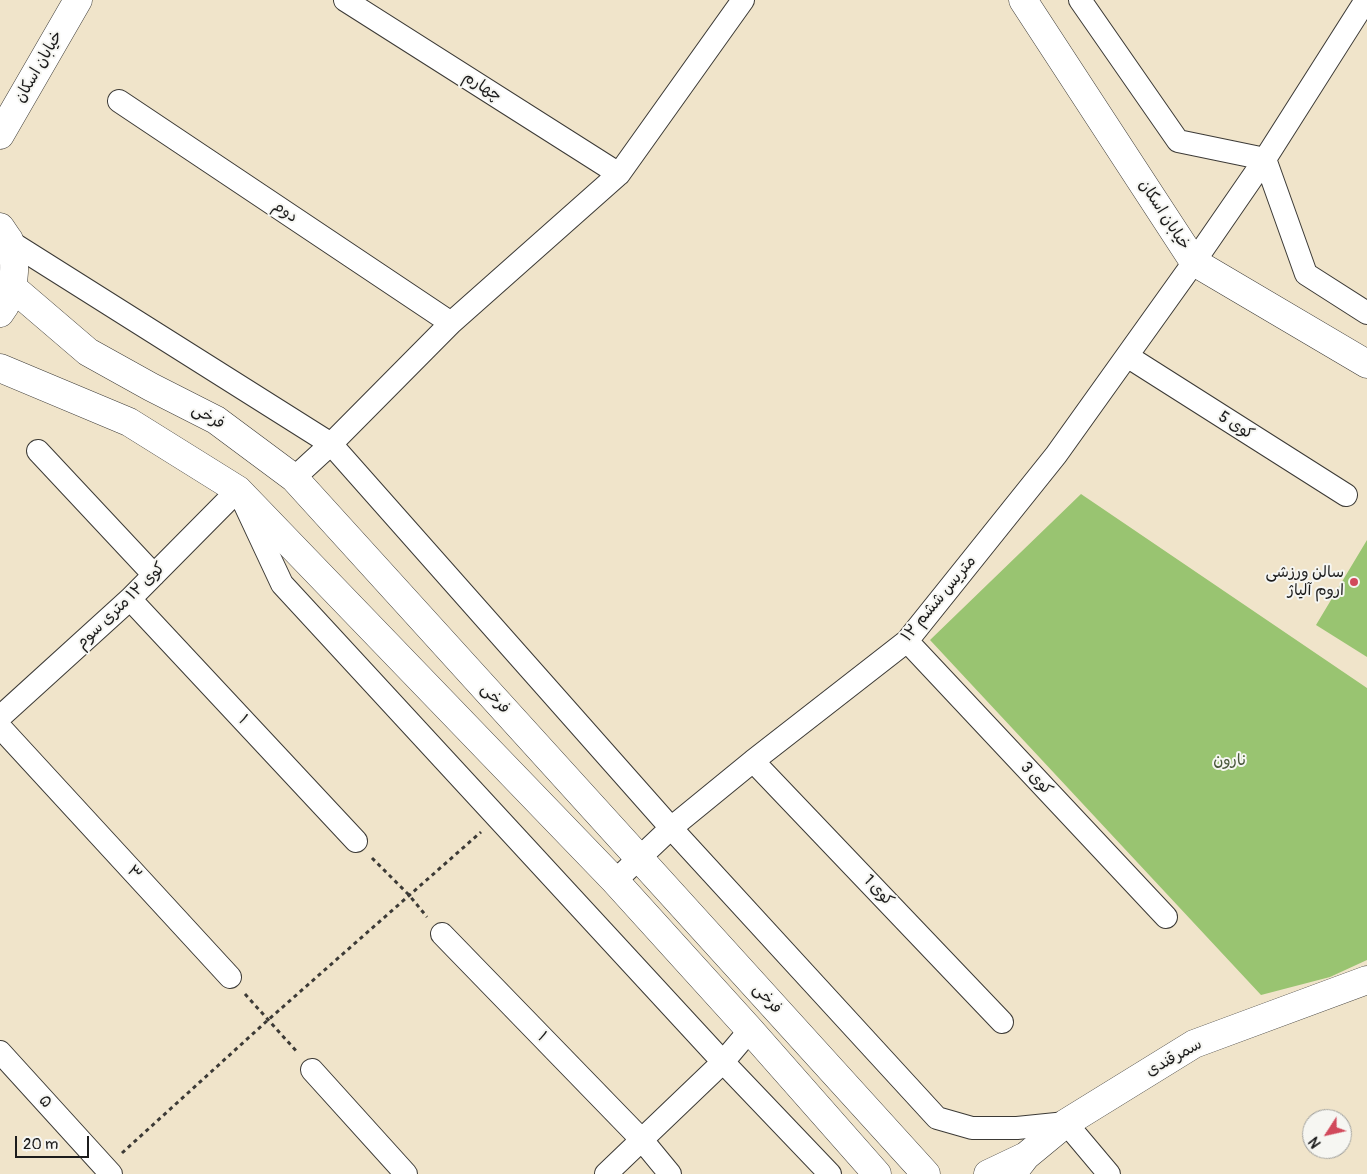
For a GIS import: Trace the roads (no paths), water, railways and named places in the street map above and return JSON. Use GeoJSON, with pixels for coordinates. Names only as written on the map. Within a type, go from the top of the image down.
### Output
{"type":"FeatureCollection","features":[{"type":"Feature","properties":{"kind":"main road","name":"خیابان اسکان"},"geometry":{"type":"LineString","coordinates":[[0,135],[78,0]]}},
{"type":"Feature","properties":{"kind":"main road","name":"خیابان اسکان"},"geometry":{"type":"LineString","coordinates":[[1023,0],[1194,262],[1367,364]]}},
{"type":"Feature","properties":{"kind":"main road"},"geometry":{"type":"LineString","coordinates":[[0,313],[12,287],[14,264],[4,234]]}},
{"type":"Feature","properties":{"kind":"main road","name":"فرخی"},"geometry":{"type":"LineString","coordinates":[[12,287],[88,352],[216,420],[294,478],[926,1174]]}},
{"type":"Feature","properties":{"kind":"main road","name":"فرخی"},"geometry":{"type":"LineString","coordinates":[[0,368],[129,422],[238,490],[615,881],[877,1174]]}},
{"type":"Feature","properties":{"kind":"main road","name":"سمرقندی"},"geometry":{"type":"LineString","coordinates":[[988,1174],[1019,1165],[1066,1123],[1194,1044],[1367,980]]}},
{"type":"Feature","properties":{"kind":"street","name":"چهارم"},"geometry":{"type":"LineString","coordinates":[[345,0],[619,174]]}},
{"type":"Feature","properties":{"kind":"street"},"geometry":{"type":"LineString","coordinates":[[294,478],[331,444],[451,323],[619,174],[743,0]]}},
{"type":"Feature","properties":{"kind":"street"},"geometry":{"type":"LineString","coordinates":[[1080,0],[1178,141],[1265,159],[1306,274],[1367,313]]}},
{"type":"Feature","properties":{"kind":"street","name":"۱۲ متریس ششم"},"geometry":{"type":"LineString","coordinates":[[615,881],[671,828],[753,761],[907,641],[1056,455],[1265,159],[1366,0]]}},
{"type":"Feature","properties":{"kind":"street","name":"دوم"},"geometry":{"type":"LineString","coordinates":[[120,101],[451,323]]}},
{"type":"Feature","properties":{"kind":"street"},"geometry":{"type":"LineString","coordinates":[[4,234],[331,444],[671,828],[937,1118],[972,1128],[1017,1128],[1066,1123],[1109,1174]]}},
{"type":"Feature","properties":{"kind":"street","name":"کوی 5"},"geometry":{"type":"LineString","coordinates":[[1126,356],[1346,495]]}},
{"type":"Feature","properties":{"kind":"street"},"geometry":{"type":"LineString","coordinates":[[38,451],[154,575]]}},
{"type":"Feature","properties":{"kind":"street"},"geometry":{"type":"LineString","coordinates":[[238,490],[282,584],[723,1062],[830,1174]]}},
{"type":"Feature","properties":{"kind":"street","name":"کوی ۱۲ متری سوم"},"geometry":{"type":"LineString","coordinates":[[0,717],[130,599],[238,490]]}},
{"type":"Feature","properties":{"kind":"street","name":"۱"},"geometry":{"type":"LineString","coordinates":[[130,599],[356,841]]}},
{"type":"Feature","properties":{"kind":"street","name":"کوی 3"},"geometry":{"type":"LineString","coordinates":[[907,641],[1166,917]]}},
{"type":"Feature","properties":{"kind":"street","name":"۳"},"geometry":{"type":"LineString","coordinates":[[0,727],[230,977]]}},
{"type":"Feature","properties":{"kind":"street","name":"کوی 1"},"geometry":{"type":"LineString","coordinates":[[753,761],[1002,1022]]}},
{"type":"Feature","properties":{"kind":"street","name":"۱"},"geometry":{"type":"LineString","coordinates":[[442,934],[642,1140],[670,1174]]}},
{"type":"Feature","properties":{"kind":"street"},"geometry":{"type":"LineString","coordinates":[[606,1174],[723,1062],[750,1030]]}},
{"type":"Feature","properties":{"kind":"street","name":"۵"},"geometry":{"type":"LineString","coordinates":[[0,1052],[108,1171]]}},
{"type":"Feature","properties":{"kind":"street"},"geometry":{"type":"LineString","coordinates":[[312,1070],[406,1174]]}},
{"type":"Feature","properties":{"kind":"place","name":"سالن ورزشی اروم آلیاژ"},"geometry":{"type":"Point","coordinates":[1354,582]}},
{"type":"Feature","properties":{"kind":"park label","name":"نارون"},"geometry":{"type":"Point","coordinates":[1230,761]}}]}
